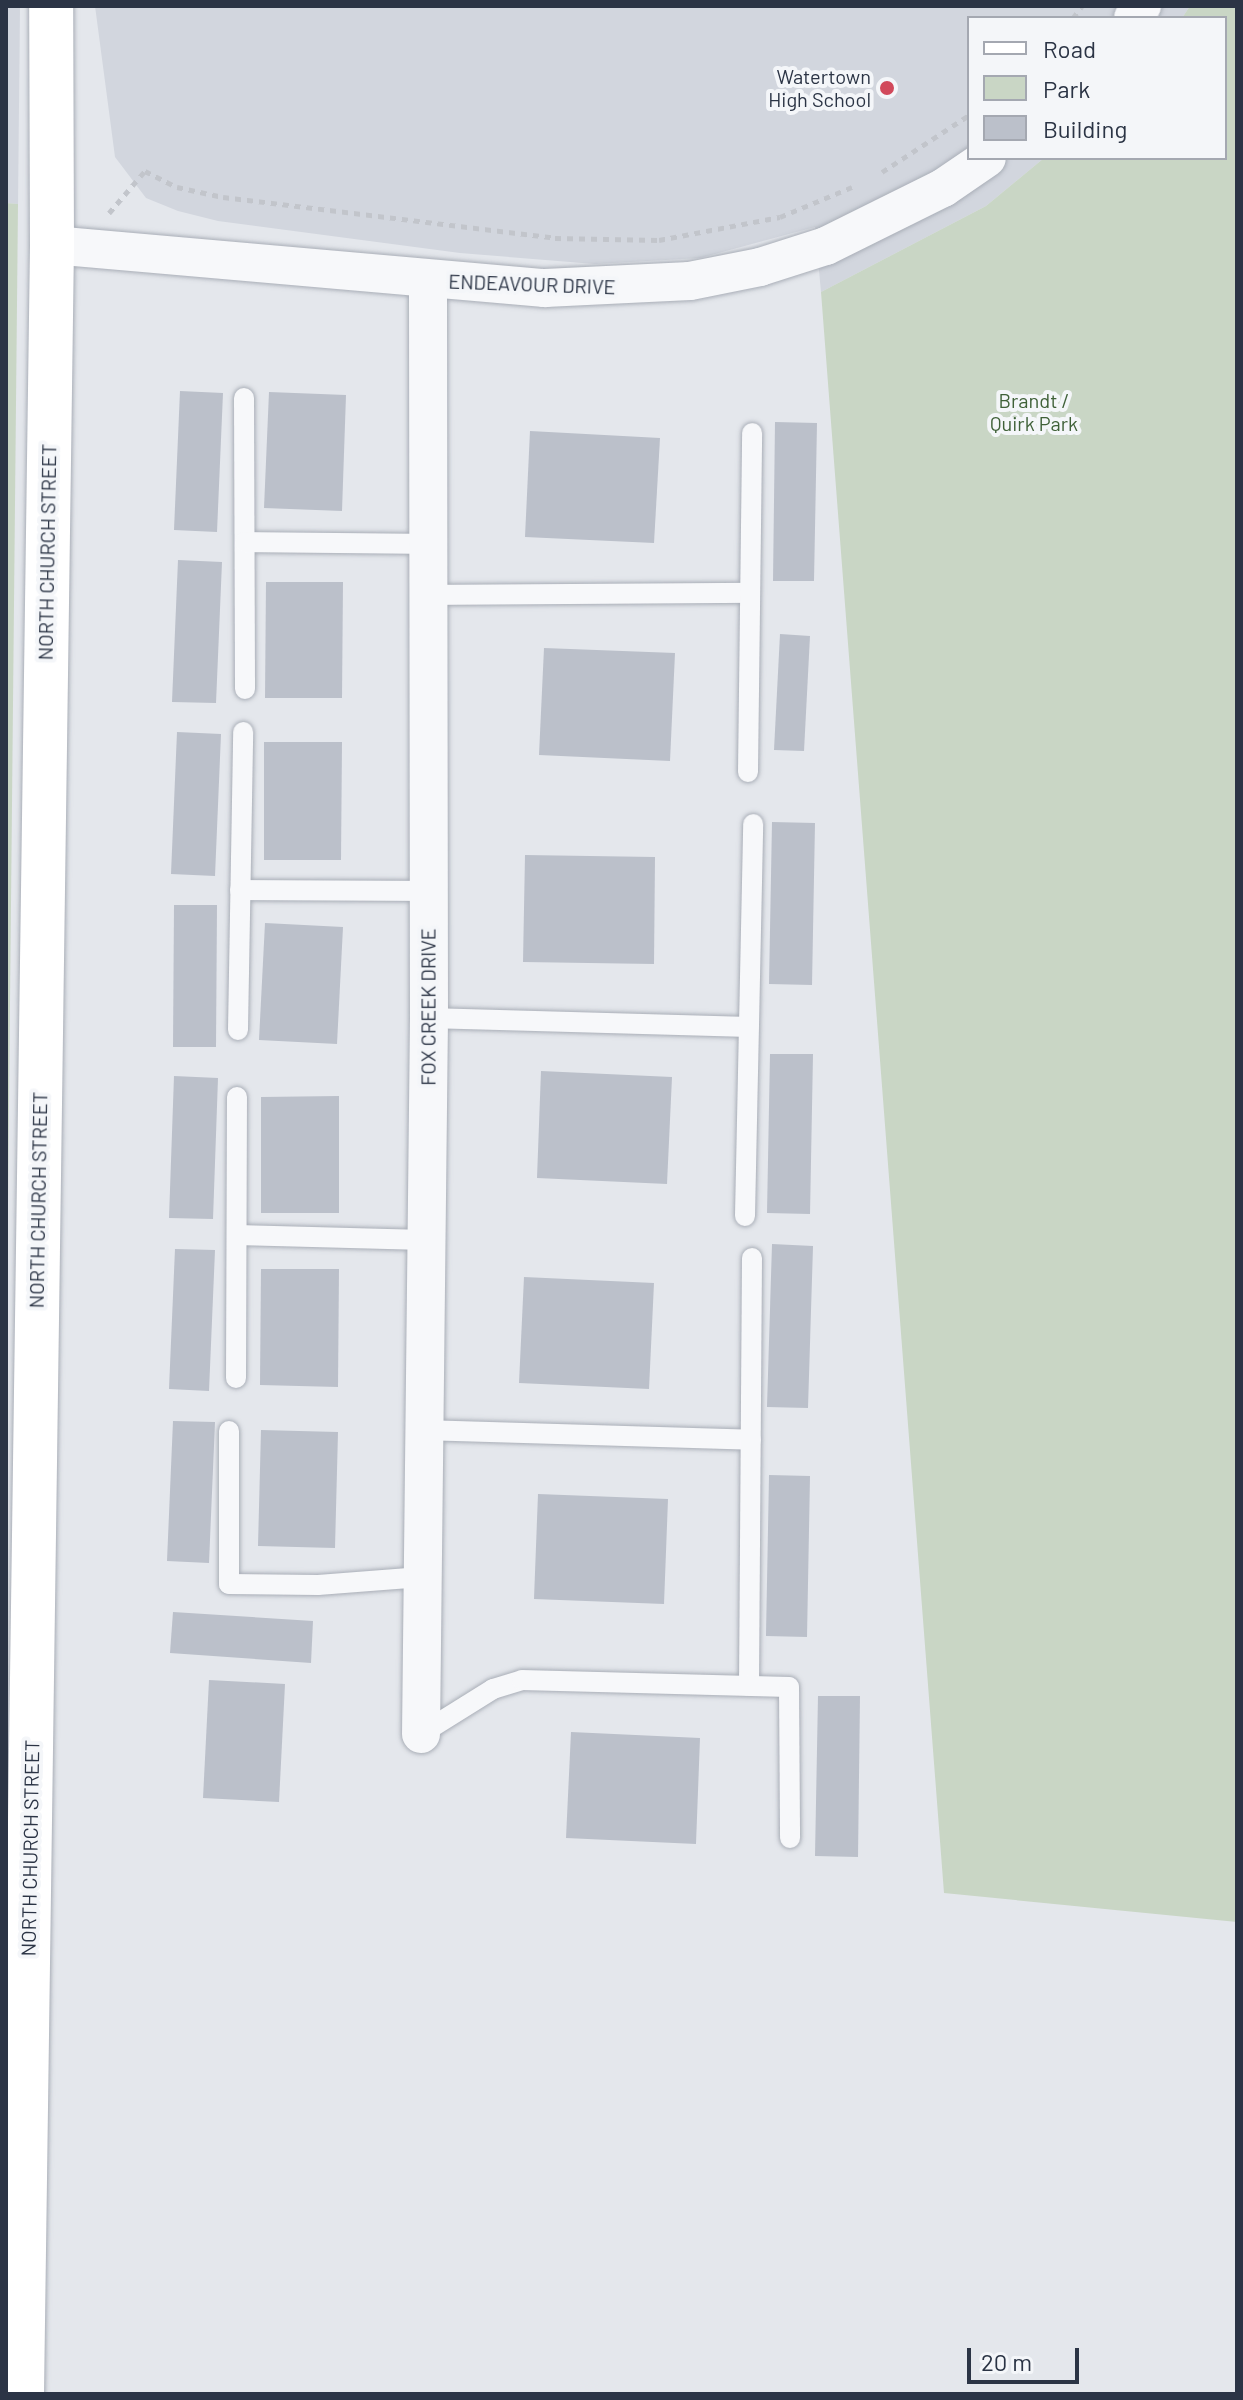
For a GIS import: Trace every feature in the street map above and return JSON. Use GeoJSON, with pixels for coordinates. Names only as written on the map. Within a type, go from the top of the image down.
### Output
{"type":"FeatureCollection","features":[{"type":"Feature","properties":{"kind":"main road","name":"NORTH CHURCH STREET"},"geometry":{"type":"LineString","coordinates":[[22,2394],[66,246],[51,6]]}},
{"type":"Feature","properties":{"kind":"street","name":"ENDEAVOUR DRIVE"},"geometry":{"type":"LineString","coordinates":[[66,246],[428,279],[623,288],[760,267],[880,221],[984,160]]}},
{"type":"Feature","properties":{"kind":"street","name":"FOX CREEK DRIVE"},"geometry":{"type":"LineString","coordinates":[[421,1734],[429,1018],[428,279]]}},
{"type":"Feature","properties":{"kind":"lane"},"geometry":{"type":"LineString","coordinates":[[244,398],[245,689]]}},
{"type":"Feature","properties":{"kind":"lane"},"geometry":{"type":"LineString","coordinates":[[748,772],[752,433]]}},
{"type":"Feature","properties":{"kind":"lane"},"geometry":{"type":"LineString","coordinates":[[245,542],[428,544]]}},
{"type":"Feature","properties":{"kind":"lane"},"geometry":{"type":"LineString","coordinates":[[428,595],[750,593]]}},
{"type":"Feature","properties":{"kind":"lane"},"geometry":{"type":"LineString","coordinates":[[238,1030],[243,732]]}},
{"type":"Feature","properties":{"kind":"lane"},"geometry":{"type":"LineString","coordinates":[[745,1216],[753,824]]}},
{"type":"Feature","properties":{"kind":"lane"},"geometry":{"type":"LineString","coordinates":[[240,890],[429,891]]}},
{"type":"Feature","properties":{"kind":"lane"},"geometry":{"type":"LineString","coordinates":[[429,1018],[749,1027]]}},
{"type":"Feature","properties":{"kind":"lane"},"geometry":{"type":"LineString","coordinates":[[236,1378],[237,1097]]}},
{"type":"Feature","properties":{"kind":"lane"},"geometry":{"type":"LineString","coordinates":[[237,1235],[425,1240]]}},
{"type":"Feature","properties":{"kind":"lane"},"geometry":{"type":"LineString","coordinates":[[749,1686],[752,1258]]}},
{"type":"Feature","properties":{"kind":"lane"},"geometry":{"type":"LineString","coordinates":[[423,1430],[751,1440]]}},
{"type":"Feature","properties":{"kind":"lane"},"geometry":{"type":"LineString","coordinates":[[229,1431],[229,1584],[318,1585],[422,1577]]}},
{"type":"Feature","properties":{"kind":"lane"},"geometry":{"type":"LineString","coordinates":[[421,1734],[493,1689],[522,1680],[789,1687],[790,1838]]}},
{"type":"Feature","properties":{"kind":"path"},"geometry":{"type":"LineString","coordinates":[[870,180],[967,116]]}},
{"type":"Feature","properties":{"kind":"path"},"geometry":{"type":"LineString","coordinates":[[66,246],[145,171],[177,187],[223,197],[612,241],[724,231],[780,217],[857,185]]}},
{"type":"Feature","properties":{"kind":"shaded area"},"geometry":{"type":"Polygon","coordinates":[[[6,6],[20,6],[18,204],[6,203],[6,6]]]}},
{"type":"Feature","properties":{"kind":"shaded area"},"geometry":{"type":"Polygon","coordinates":[[[95,6],[1190,6],[1183,16],[967,16],[967,160],[1042,160],[986,206],[821,292],[815,227],[700,258],[595,264],[460,253],[218,221],[178,211],[146,198],[115,157],[95,6]]]}},
{"type":"Feature","properties":{"kind":"green space","name":"Brandt / Quirk Park"},"geometry":{"type":"Polygon","coordinates":[[[1190,6],[1237,6],[1237,1922],[944,1893],[821,292],[986,206],[1042,160],[1227,160],[1227,16],[1183,16],[1190,6]]]}},
{"type":"Feature","properties":{"kind":"green space"},"geometry":{"type":"Polygon","coordinates":[[[6,203],[18,204],[6,1405],[6,203]]]}},
{"type":"Feature","properties":{"kind":"building"},"geometry":{"type":"Polygon","coordinates":[[[180,391],[223,393],[217,532],[174,530],[180,391]]]}},
{"type":"Feature","properties":{"kind":"building"},"geometry":{"type":"Polygon","coordinates":[[[269,392],[346,395],[342,511],[264,508],[269,392]]]}},
{"type":"Feature","properties":{"kind":"building"},"geometry":{"type":"Polygon","coordinates":[[[775,422],[817,423],[814,581],[773,581],[775,422]]]}},
{"type":"Feature","properties":{"kind":"building"},"geometry":{"type":"Polygon","coordinates":[[[530,431],[660,438],[654,543],[525,537],[530,431]]]}},
{"type":"Feature","properties":{"kind":"building"},"geometry":{"type":"Polygon","coordinates":[[[178,560],[222,562],[216,703],[172,702],[178,560]]]}},
{"type":"Feature","properties":{"kind":"building"},"geometry":{"type":"Polygon","coordinates":[[[266,582],[343,582],[342,698],[265,698],[266,582]]]}},
{"type":"Feature","properties":{"kind":"building"},"geometry":{"type":"Polygon","coordinates":[[[780,634],[810,636],[804,751],[774,750],[780,634]]]}},
{"type":"Feature","properties":{"kind":"building"},"geometry":{"type":"Polygon","coordinates":[[[544,648],[675,653],[670,761],[539,755],[544,648]]]}},
{"type":"Feature","properties":{"kind":"building"},"geometry":{"type":"Polygon","coordinates":[[[177,732],[221,734],[215,876],[171,874],[177,732]]]}},
{"type":"Feature","properties":{"kind":"building"},"geometry":{"type":"Polygon","coordinates":[[[264,742],[342,742],[341,860],[264,860],[264,742]]]}},
{"type":"Feature","properties":{"kind":"building"},"geometry":{"type":"Polygon","coordinates":[[[772,822],[815,823],[812,985],[769,984],[772,822]]]}},
{"type":"Feature","properties":{"kind":"building"},"geometry":{"type":"Polygon","coordinates":[[[525,855],[655,857],[654,964],[523,962],[525,855]]]}},
{"type":"Feature","properties":{"kind":"building"},"geometry":{"type":"Polygon","coordinates":[[[174,905],[217,905],[216,1047],[173,1047],[174,905]]]}},
{"type":"Feature","properties":{"kind":"building"},"geometry":{"type":"Polygon","coordinates":[[[265,923],[343,927],[337,1044],[259,1040],[265,923]]]}},
{"type":"Feature","properties":{"kind":"building"},"geometry":{"type":"Polygon","coordinates":[[[770,1054],[813,1054],[810,1214],[767,1213],[770,1054]]]}},
{"type":"Feature","properties":{"kind":"building"},"geometry":{"type":"Polygon","coordinates":[[[541,1071],[672,1077],[667,1184],[537,1178],[541,1071]]]}},
{"type":"Feature","properties":{"kind":"building"},"geometry":{"type":"Polygon","coordinates":[[[174,1076],[218,1078],[213,1219],[169,1218],[174,1076]]]}},
{"type":"Feature","properties":{"kind":"building"},"geometry":{"type":"Polygon","coordinates":[[[339,1096],[339,1213],[261,1213],[261,1097],[339,1096]]]}},
{"type":"Feature","properties":{"kind":"building"},"geometry":{"type":"Polygon","coordinates":[[[772,1244],[813,1246],[808,1408],[767,1407],[772,1244]]]}},
{"type":"Feature","properties":{"kind":"building"},"geometry":{"type":"Polygon","coordinates":[[[175,1249],[215,1250],[209,1391],[169,1389],[175,1249]]]}},
{"type":"Feature","properties":{"kind":"building"},"geometry":{"type":"Polygon","coordinates":[[[261,1269],[339,1269],[338,1387],[260,1385],[261,1269]]]}},
{"type":"Feature","properties":{"kind":"building"},"geometry":{"type":"Polygon","coordinates":[[[524,1277],[654,1283],[649,1389],[519,1383],[524,1277]]]}},
{"type":"Feature","properties":{"kind":"building"},"geometry":{"type":"Polygon","coordinates":[[[173,1421],[215,1422],[209,1563],[167,1561],[173,1421]]]}},
{"type":"Feature","properties":{"kind":"building"},"geometry":{"type":"Polygon","coordinates":[[[261,1430],[338,1432],[335,1548],[258,1546],[261,1430]]]}},
{"type":"Feature","properties":{"kind":"building"},"geometry":{"type":"Polygon","coordinates":[[[769,1475],[810,1476],[807,1637],[766,1636],[769,1475]]]}},
{"type":"Feature","properties":{"kind":"building"},"geometry":{"type":"Polygon","coordinates":[[[538,1494],[668,1499],[664,1604],[534,1599],[538,1494]]]}},
{"type":"Feature","properties":{"kind":"building"},"geometry":{"type":"Polygon","coordinates":[[[173,1612],[313,1621],[311,1663],[170,1653],[173,1612]]]}},
{"type":"Feature","properties":{"kind":"building"},"geometry":{"type":"Polygon","coordinates":[[[209,1680],[285,1684],[279,1802],[203,1798],[209,1680]]]}},
{"type":"Feature","properties":{"kind":"building"},"geometry":{"type":"Polygon","coordinates":[[[818,1696],[860,1696],[858,1857],[815,1856],[818,1696]]]}},
{"type":"Feature","properties":{"kind":"building"},"geometry":{"type":"Polygon","coordinates":[[[571,1732],[700,1738],[696,1844],[566,1838],[571,1732]]]}},
{"type":"Feature","properties":{"kind":"place","name":"Watertown High School"},"geometry":{"type":"Point","coordinates":[887,88]}}]}
